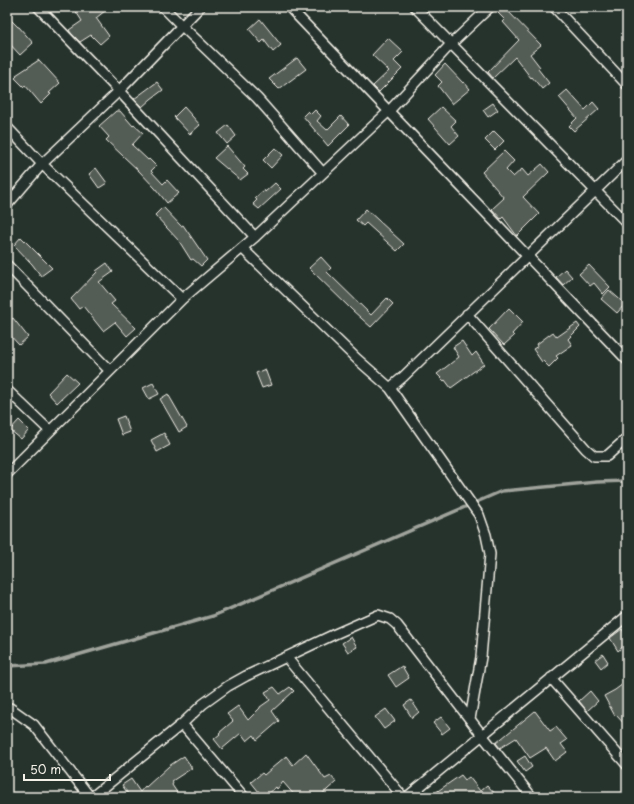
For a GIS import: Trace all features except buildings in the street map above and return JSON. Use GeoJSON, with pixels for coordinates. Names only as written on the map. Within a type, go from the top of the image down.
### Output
{"type":"FeatureCollection","features":[{"type":"Feature","properties":{"kind":"street"},"geometry":{"type":"LineString","coordinates":[[38,7],[119,91],[255,237]]}},
{"type":"Feature","properties":{"kind":"street"},"geometry":{"type":"LineString","coordinates":[[163,7],[257,98],[323,173]]}},
{"type":"Feature","properties":{"kind":"street"},"geometry":{"type":"LineString","coordinates":[[7,205],[42,164],[119,91],[200,7]]}},
{"type":"Feature","properties":{"kind":"street"},"geometry":{"type":"LineString","coordinates":[[289,7],[627,360]]}},
{"type":"Feature","properties":{"kind":"street"},"geometry":{"type":"LineString","coordinates":[[415,7],[627,223]]}},
{"type":"Feature","properties":{"kind":"street"},"geometry":{"type":"LineString","coordinates":[[7,474],[182,299],[255,237],[389,111],[452,44],[490,7]]}},
{"type":"Feature","properties":{"kind":"street"},"geometry":{"type":"LineString","coordinates":[[554,7],[627,85]]}},
{"type":"Feature","properties":{"kind":"street"},"geometry":{"type":"LineString","coordinates":[[7,126],[42,164],[182,299]]}},
{"type":"Feature","properties":{"kind":"street"},"geometry":{"type":"LineString","coordinates":[[390,388],[627,160]]}},
{"type":"Feature","properties":{"kind":"street"},"geometry":{"type":"LineString","coordinates":[[242,248],[357,359],[390,388],[478,515],[486,536],[490,554],[481,657],[470,718]]}},
{"type":"Feature","properties":{"kind":"street"},"geometry":{"type":"LineString","coordinates":[[7,266],[110,371]]}},
{"type":"Feature","properties":{"kind":"street"},"geometry":{"type":"LineString","coordinates":[[467,314],[586,449],[594,456],[607,456],[627,438]]}},
{"type":"Feature","properties":{"kind":"street"},"geometry":{"type":"LineString","coordinates":[[7,390],[50,431]]}},
{"type":"Feature","properties":{"kind":"street"},"geometry":{"type":"LineString","coordinates":[[7,708],[10,708],[34,725],[91,797],[182,724],[203,704],[228,686],[251,673],[378,615],[390,619],[397,625],[532,797]]}},
{"type":"Feature","properties":{"kind":"street"},"geometry":{"type":"LineString","coordinates":[[407,797],[627,616]]}},
{"type":"Feature","properties":{"kind":"street"},"geometry":{"type":"LineString","coordinates":[[286,657],[403,797]]}},
{"type":"Feature","properties":{"kind":"street"},"geometry":{"type":"LineString","coordinates":[[551,678],[627,765]]}},
{"type":"Feature","properties":{"kind":"street"},"geometry":{"type":"LineString","coordinates":[[182,724],[244,797]]}},
{"type":"Feature","properties":{"kind":"waterway"},"geometry":{"type":"LineString","coordinates":[[7,666],[46,664],[213,616],[502,491],[597,482],[627,481]]}}]}
